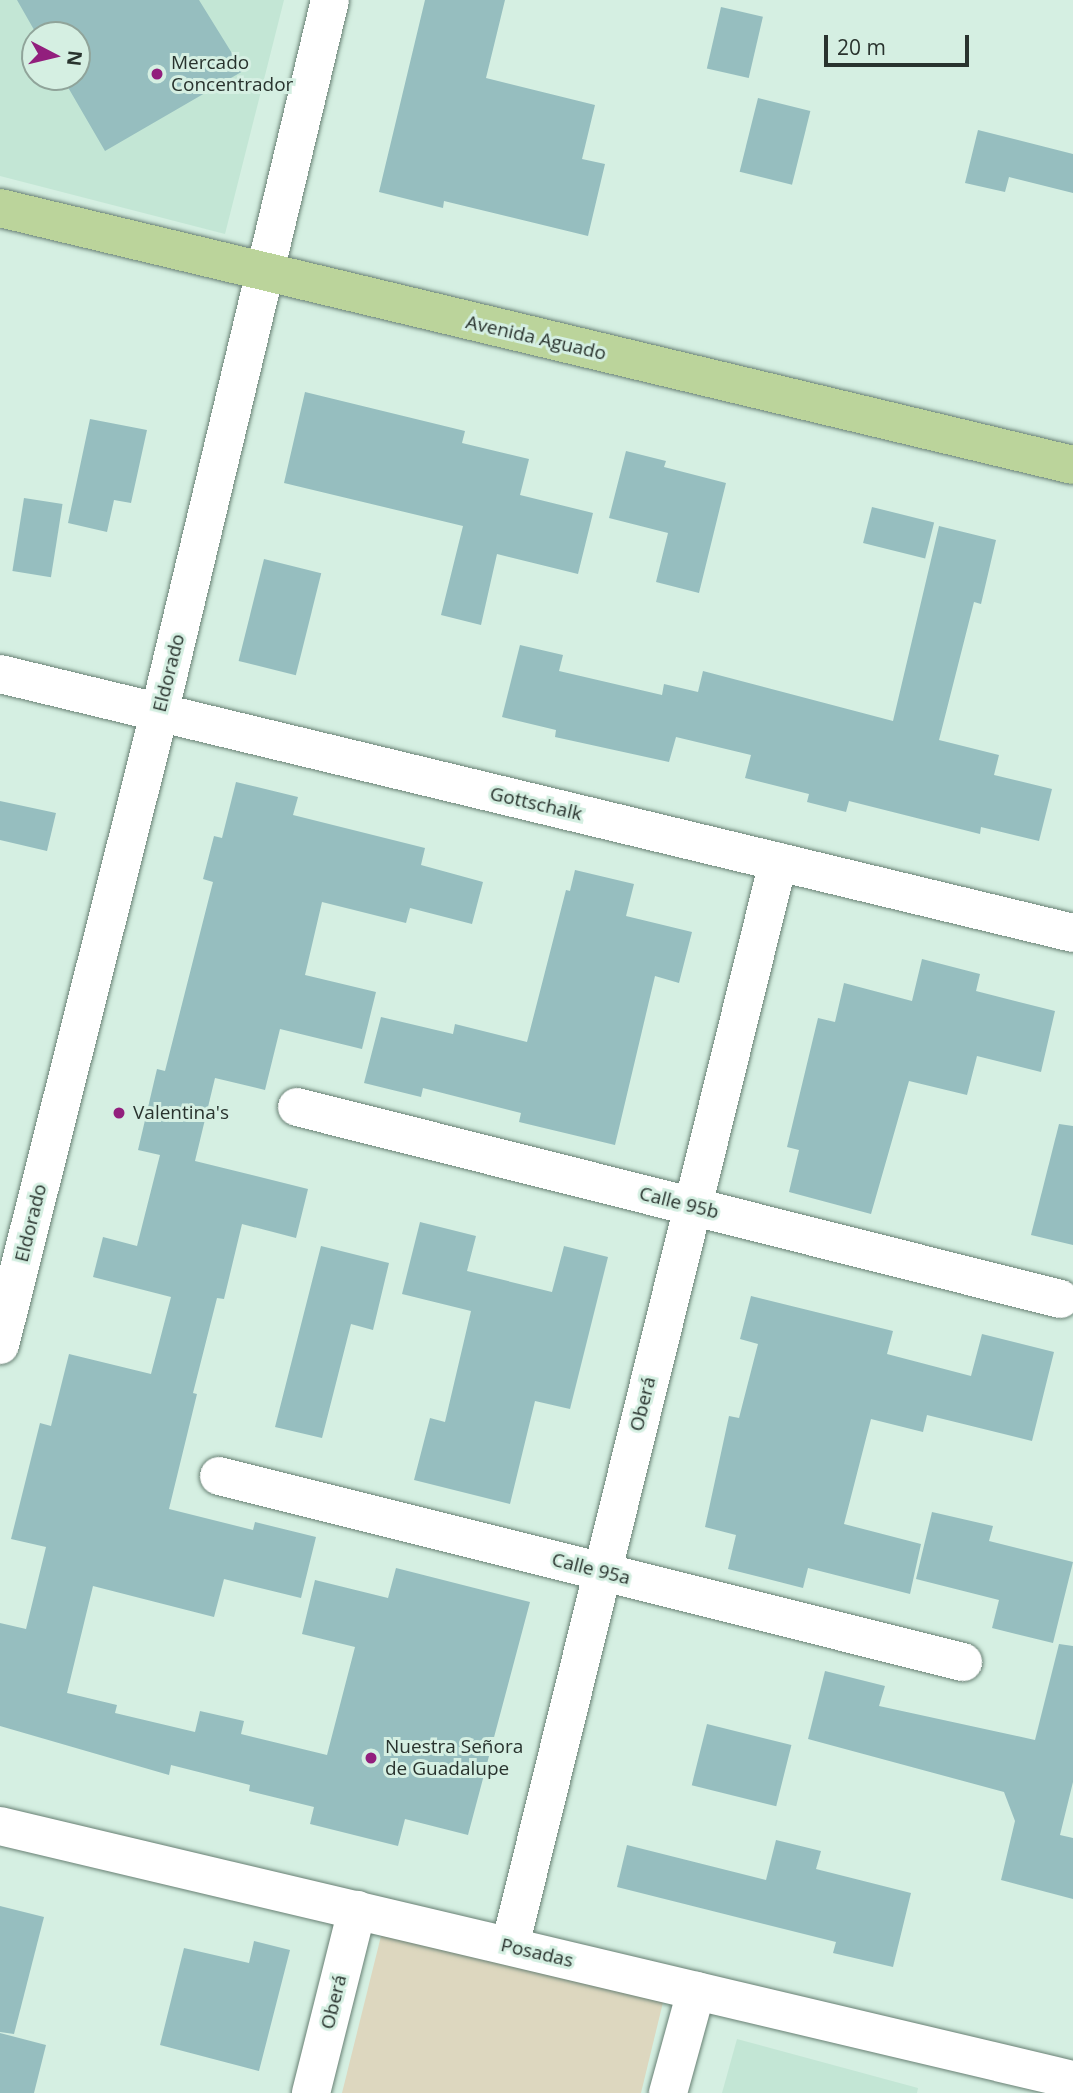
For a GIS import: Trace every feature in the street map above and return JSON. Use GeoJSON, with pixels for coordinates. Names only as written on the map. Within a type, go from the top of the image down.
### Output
{"type":"FeatureCollection","features":[{"type":"Feature","properties":{"kind":"main road","name":"Avenida Aguado"},"geometry":{"type":"LineString","coordinates":[[0,208],[266,274],[1073,465]]}},
{"type":"Feature","properties":{"kind":"street","name":"Eldorado"},"geometry":{"type":"LineString","coordinates":[[0,1345],[159,713],[330,0]]}},
{"type":"Feature","properties":{"kind":"street","name":"Gottschalk"},"geometry":{"type":"LineString","coordinates":[[0,674],[1073,933]]}},
{"type":"Feature","properties":{"kind":"street","name":"Oberá"},"geometry":{"type":"LineString","coordinates":[[510,1946],[778,862]]}},
{"type":"Feature","properties":{"kind":"street","name":"Calle 95b"},"geometry":{"type":"LineString","coordinates":[[297,1107],[1060,1299]]}},
{"type":"Feature","properties":{"kind":"street","name":"Calle 95a"},"geometry":{"type":"LineString","coordinates":[[219,1476],[963,1662]]}},
{"type":"Feature","properties":{"kind":"street","name":"Posadas"},"geometry":{"type":"LineString","coordinates":[[0,1826],[1073,2080]]}},
{"type":"Feature","properties":{"kind":"street","name":"Oberá"},"geometry":{"type":"LineString","coordinates":[[311,2093],[357,1910]]}},
{"type":"Feature","properties":{"kind":"street"},"geometry":{"type":"LineString","coordinates":[[668,2093],[696,1991]]}},
{"type":"Feature","properties":{"kind":"shaded area"},"geometry":{"type":"Polygon","coordinates":[[[0,0],[284,0],[225,234],[0,176],[0,0]]]}},
{"type":"Feature","properties":{"kind":"shaded area"},"geometry":{"type":"Polygon","coordinates":[[[384,1924],[665,1994],[641,2093],[342,2093],[384,1924]]]}},
{"type":"Feature","properties":{"kind":"shaded area"},"geometry":{"type":"Polygon","coordinates":[[[737,2039],[918,2088],[917,2093],[722,2093],[737,2039]]]}},
{"type":"Feature","properties":{"kind":"building","name":"Mercado Concentrador"},"geometry":{"type":"Polygon","coordinates":[[[17,0],[199,0],[243,71],[105,151],[70,91],[91,91],[91,21],[29,21],[17,0]]]}},
{"type":"Feature","properties":{"kind":"building"},"geometry":{"type":"Polygon","coordinates":[[[425,0],[505,0],[486,78],[595,105],[582,159],[605,164],[588,236],[444,201],[443,208],[379,192],[425,0]]]}},
{"type":"Feature","properties":{"kind":"building"},"geometry":{"type":"Polygon","coordinates":[[[721,7],[763,17],[749,78],[707,68],[721,7]]]}},
{"type":"Feature","properties":{"kind":"building"},"geometry":{"type":"Polygon","coordinates":[[[758,98],[810,111],[792,185],[740,172],[758,98]]]}},
{"type":"Feature","properties":{"kind":"building"},"geometry":{"type":"Polygon","coordinates":[[[978,130],[1073,154],[1073,193],[1009,177],[1005,192],[965,183],[978,130]]]}},
{"type":"Feature","properties":{"kind":"building"},"geometry":{"type":"Polygon","coordinates":[[[305,392],[465,431],[462,443],[529,459],[520,495],[593,513],[578,574],[497,554],[481,625],[441,615],[463,526],[284,483],[305,392]]]}},
{"type":"Feature","properties":{"kind":"building"},"geometry":{"type":"Polygon","coordinates":[[[90,419],[147,430],[131,503],[114,500],[107,532],[68,523],[90,419]]]}},
{"type":"Feature","properties":{"kind":"building"},"geometry":{"type":"Polygon","coordinates":[[[626,451],[666,461],[664,467],[726,483],[699,593],[656,582],[668,533],[609,518],[626,451]]]}},
{"type":"Feature","properties":{"kind":"building"},"geometry":{"type":"Polygon","coordinates":[[[24,498],[63,504],[51,577],[12,571],[24,498]]]}},
{"type":"Feature","properties":{"kind":"building"},"geometry":{"type":"Polygon","coordinates":[[[872,507],[934,522],[925,558],[863,543],[872,507]]]}},
{"type":"Feature","properties":{"kind":"building"},"geometry":{"type":"Polygon","coordinates":[[[939,526],[996,540],[981,604],[974,602],[939,740],[999,755],[994,775],[1052,789],[1039,841],[981,827],[980,834],[849,801],[846,812],[807,802],[809,794],[745,778],[751,755],[676,737],[669,762],[555,737],[556,730],[502,717],[520,645],[563,655],[559,671],[662,695],[664,684],[698,692],[703,671],[893,721],[939,526]]]}},
{"type":"Feature","properties":{"kind":"building"},"geometry":{"type":"Polygon","coordinates":[[[264,559],[321,573],[296,675],[239,661],[264,559]]]}},
{"type":"Feature","properties":{"kind":"building"},"geometry":{"type":"Polygon","coordinates":[[[236,782],[298,797],[293,815],[425,848],[421,865],[483,882],[472,924],[410,908],[406,923],[322,902],[305,975],[376,992],[362,1049],[280,1029],[265,1090],[215,1078],[195,1161],[308,1189],[296,1238],[242,1224],[224,1299],[217,1298],[193,1393],[197,1394],[169,1509],[253,1530],[255,1522],[316,1537],[301,1598],[224,1579],[214,1617],[93,1586],[67,1693],[117,1705],[115,1713],[195,1732],[200,1711],[244,1721],[241,1734],[327,1755],[355,1647],[302,1634],[315,1580],[388,1598],[396,1568],[530,1602],[468,1835],[405,1819],[398,1846],[310,1824],[314,1807],[249,1791],[250,1785],[171,1765],[169,1775],[0,1726],[0,1623],[26,1629],[46,1547],[11,1539],[40,1423],[51,1426],[69,1354],[151,1374],[171,1297],[93,1277],[103,1237],[137,1246],[160,1155],[138,1150],[157,1069],[165,1071],[213,882],[203,879],[214,836],[222,838],[236,782]]]}},
{"type":"Feature","properties":{"kind":"building"},"geometry":{"type":"Polygon","coordinates":[[[0,801],[56,813],[47,851],[0,840],[0,801]]]}},
{"type":"Feature","properties":{"kind":"building"},"geometry":{"type":"Polygon","coordinates":[[[575,870],[634,884],[626,916],[692,932],[679,983],[655,976],[615,1145],[519,1122],[521,1113],[423,1088],[421,1097],[364,1083],[381,1017],[453,1034],[455,1024],[527,1042],[566,890],[570,891],[575,870]]]}},
{"type":"Feature","properties":{"kind":"building"},"geometry":{"type":"Polygon","coordinates":[[[922,959],[980,974],[976,991],[1055,1011],[1041,1072],[977,1056],[967,1095],[909,1081],[871,1214],[789,1192],[799,1150],[787,1147],[818,1018],[835,1022],[844,983],[912,1001],[922,959]]]}},
{"type":"Feature","properties":{"kind":"building"},"geometry":{"type":"Polygon","coordinates":[[[1059,1124],[1073,1126],[1073,1245],[1031,1235],[1059,1124]]]}},
{"type":"Feature","properties":{"kind":"building"},"geometry":{"type":"Polygon","coordinates":[[[420,1222],[476,1236],[467,1271],[552,1292],[564,1246],[608,1257],[570,1409],[535,1401],[510,1504],[414,1480],[430,1418],[445,1422],[471,1311],[402,1294],[420,1222]]]}},
{"type":"Feature","properties":{"kind":"building"},"geometry":{"type":"Polygon","coordinates":[[[321,1246],[389,1263],[373,1330],[351,1324],[322,1438],[275,1427],[321,1246]]]}},
{"type":"Feature","properties":{"kind":"building"},"geometry":{"type":"Polygon","coordinates":[[[751,1296],[893,1331],[887,1354],[971,1376],[982,1334],[1054,1352],[1032,1441],[927,1415],[923,1432],[871,1419],[844,1524],[921,1544],[910,1594],[808,1568],[803,1588],[728,1569],[736,1535],[705,1527],[729,1416],[739,1418],[758,1344],[740,1339],[751,1296]]]}},
{"type":"Feature","properties":{"kind":"building"},"geometry":{"type":"Polygon","coordinates":[[[932,1512],[993,1526],[989,1541],[1073,1562],[1053,1643],[992,1628],[999,1600],[916,1579],[932,1512]]]}},
{"type":"Feature","properties":{"kind":"building"},"geometry":{"type":"Polygon","coordinates":[[[1059,1644],[1073,1646],[1073,1782],[1060,1835],[1073,1838],[1073,1899],[1001,1880],[1015,1821],[1004,1792],[808,1739],[825,1671],[885,1686],[879,1706],[1035,1740],[1059,1644]]]}},
{"type":"Feature","properties":{"kind":"building"},"geometry":{"type":"Polygon","coordinates":[[[707,1724],[791,1745],[776,1806],[692,1785],[707,1724]]]}},
{"type":"Feature","properties":{"kind":"building"},"geometry":{"type":"Polygon","coordinates":[[[776,1840],[821,1851],[816,1869],[911,1893],[893,1967],[833,1953],[836,1942],[617,1887],[627,1845],[766,1880],[776,1840]]]}},
{"type":"Feature","properties":{"kind":"building"},"geometry":{"type":"Polygon","coordinates":[[[0,1906],[44,1917],[14,2034],[0,2032],[0,1906]]]}},
{"type":"Feature","properties":{"kind":"building"},"geometry":{"type":"Polygon","coordinates":[[[254,1941],[290,1950],[259,2071],[160,2045],[184,1948],[249,1963],[254,1941]]]}},
{"type":"Feature","properties":{"kind":"building"},"geometry":{"type":"Polygon","coordinates":[[[0,2033],[46,2045],[34,2093],[0,2093],[0,2033]]]}},
{"type":"Feature","properties":{"kind":"place","name":"Mercado Concentrador"},"geometry":{"type":"Point","coordinates":[157,74]}},
{"type":"Feature","properties":{"kind":"place","name":"Valentina's"},"geometry":{"type":"Point","coordinates":[119,1113]}},
{"type":"Feature","properties":{"kind":"place","name":"Nuestra Señora de Guadalupe"},"geometry":{"type":"Point","coordinates":[371,1758]}}]}
